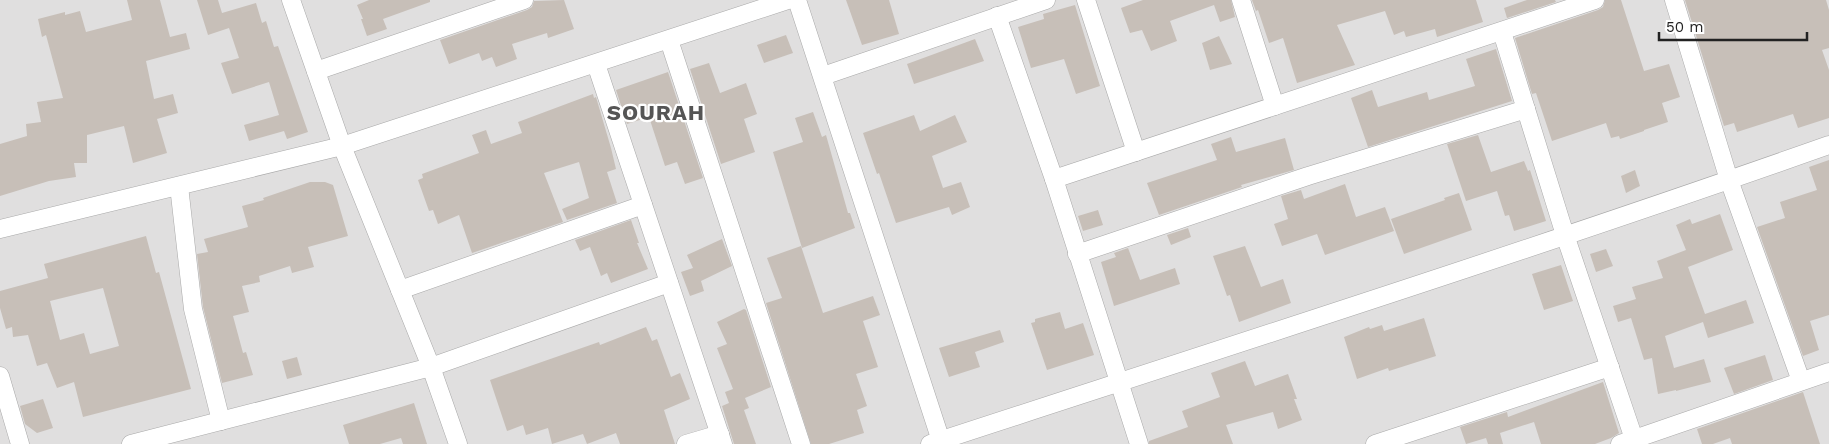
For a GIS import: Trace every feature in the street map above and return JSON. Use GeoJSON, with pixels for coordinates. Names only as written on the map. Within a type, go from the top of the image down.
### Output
{"type":"FeatureCollection","features":[{"type":"Feature","properties":{"kind":"street"},"geometry":{"type":"LineString","coordinates":[[291,0],[342,146],[431,367],[458,444]]}},
{"type":"Feature","properties":{"kind":"street"},"geometry":{"type":"LineString","coordinates":[[316,71],[524,0]]}},
{"type":"Feature","properties":{"kind":"street"},"geometry":{"type":"LineString","coordinates":[[0,229],[342,146],[788,0]]}},
{"type":"Feature","properties":{"kind":"street"},"geometry":{"type":"LineString","coordinates":[[797,0],[823,76],[937,443],[1565,235],[1829,145]]}},
{"type":"Feature","properties":{"kind":"street"},"geometry":{"type":"LineString","coordinates":[[823,76],[1046,0]]}},
{"type":"Feature","properties":{"kind":"street"},"geometry":{"type":"LineString","coordinates":[[1086,0],[1136,152]]}},
{"type":"Feature","properties":{"kind":"street"},"geometry":{"type":"LineString","coordinates":[[1241,0],[1275,106]]}},
{"type":"Feature","properties":{"kind":"street"},"geometry":{"type":"LineString","coordinates":[[1054,179],[1595,0]]}},
{"type":"Feature","properties":{"kind":"street"},"geometry":{"type":"LineString","coordinates":[[1674,0],[1729,180],[1801,381]]}},
{"type":"Feature","properties":{"kind":"street"},"geometry":{"type":"LineString","coordinates":[[997,16],[1054,179],[1139,444]]}},
{"type":"Feature","properties":{"kind":"street"},"geometry":{"type":"LineString","coordinates":[[1502,32],[1565,235],[1610,367],[1627,442],[1829,372]]}},
{"type":"Feature","properties":{"kind":"street"},"geometry":{"type":"LineString","coordinates":[[669,40],[801,444]]}},
{"type":"Feature","properties":{"kind":"street"},"geometry":{"type":"LineString","coordinates":[[596,64],[722,439],[686,444]]}},
{"type":"Feature","properties":{"kind":"street"},"geometry":{"type":"LineString","coordinates":[[1078,254],[1308,176],[1526,108]]}},
{"type":"Feature","properties":{"kind":"street"},"geometry":{"type":"LineString","coordinates":[[179,186],[193,309],[221,421]]}},
{"type":"Feature","properties":{"kind":"street"},"geometry":{"type":"LineString","coordinates":[[400,290],[643,205]]}},
{"type":"Feature","properties":{"kind":"street"},"geometry":{"type":"LineString","coordinates":[[131,444],[431,367],[669,282]]}},
{"type":"Feature","properties":{"kind":"street"},"geometry":{"type":"LineString","coordinates":[[1376,444],[1610,367]]}},
{"type":"Feature","properties":{"kind":"street"},"geometry":{"type":"LineString","coordinates":[[0,376],[20,444]]}},
{"type":"Feature","properties":{"kind":"shaded area"},"geometry":{"type":"Polygon","coordinates":[[[0,0],[1829,0],[1829,444],[0,444],[0,0]]]}},
{"type":"Feature","properties":{"kind":"building"},"geometry":{"type":"Polygon","coordinates":[[[127,0],[160,0],[170,37],[186,33],[190,49],[146,61],[154,99],[173,94],[178,113],[157,119],[167,153],[133,163],[124,126],[87,135],[87,163],[74,163],[76,177],[49,181],[0,196],[0,144],[27,136],[26,124],[41,122],[37,102],[63,98],[46,35],[42,37],[38,19],[65,12],[65,15],[80,11],[86,32],[132,20],[127,0]]]}},
{"type":"Feature","properties":{"kind":"building"},"geometry":{"type":"Polygon","coordinates":[[[197,0],[218,0],[222,13],[256,3],[262,23],[266,21],[274,47],[278,46],[308,132],[287,139],[284,131],[249,141],[244,125],[279,115],[269,82],[232,94],[221,63],[239,58],[229,28],[208,35],[197,0]]]}},
{"type":"Feature","properties":{"kind":"building"},"geometry":{"type":"Polygon","coordinates":[[[369,0],[430,0],[430,2],[383,19],[387,29],[367,36],[357,5],[369,0]]]}},
{"type":"Feature","properties":{"kind":"building"},"geometry":{"type":"Polygon","coordinates":[[[564,0],[574,29],[548,38],[547,33],[512,44],[517,59],[496,67],[492,57],[482,61],[479,53],[449,64],[440,40],[527,10],[532,7],[534,1],[564,0]]]}},
{"type":"Feature","properties":{"kind":"building"},"geometry":{"type":"Polygon","coordinates":[[[846,0],[889,0],[899,34],[862,45],[846,0]]]}},
{"type":"Feature","properties":{"kind":"building"},"geometry":{"type":"Polygon","coordinates":[[[1143,0],[1231,0],[1235,17],[1220,22],[1214,5],[1170,21],[1177,41],[1151,51],[1142,30],[1130,33],[1121,8],[1143,0]]]}},
{"type":"Feature","properties":{"kind":"building"},"geometry":{"type":"Polygon","coordinates":[[[1252,0],[1476,0],[1483,22],[1437,37],[1435,29],[1406,37],[1404,31],[1394,35],[1385,11],[1337,25],[1355,65],[1297,83],[1283,38],[1269,43],[1258,10],[1256,11],[1252,0]]]}},
{"type":"Feature","properties":{"kind":"building"},"geometry":{"type":"Polygon","coordinates":[[[1527,0],[1555,0],[1556,2],[1507,18],[1504,8],[1527,0]]]}},
{"type":"Feature","properties":{"kind":"building"},"geometry":{"type":"Polygon","coordinates":[[[1605,0],[1621,0],[1644,71],[1669,64],[1680,97],[1662,103],[1668,122],[1644,131],[1620,139],[1619,136],[1611,138],[1606,123],[1552,141],[1536,93],[1532,94],[1515,38],[1598,10],[1603,7],[1605,0]]]}},
{"type":"Feature","properties":{"kind":"building"},"geometry":{"type":"Polygon","coordinates":[[[1685,0],[1826,0],[1829,10],[1829,48],[1822,50],[1829,70],[1829,118],[1798,128],[1793,114],[1737,132],[1734,123],[1724,126],[1685,0]]]}},
{"type":"Feature","properties":{"kind":"building"},"geometry":{"type":"Polygon","coordinates":[[[1075,5],[1100,86],[1076,94],[1064,59],[1031,68],[1018,27],[1044,19],[1043,14],[1075,5]]]}},
{"type":"Feature","properties":{"kind":"building"},"geometry":{"type":"Polygon","coordinates":[[[786,35],[793,53],[764,63],[757,45],[786,35]]]}},
{"type":"Feature","properties":{"kind":"building"},"geometry":{"type":"Polygon","coordinates":[[[1219,36],[1232,64],[1210,70],[1202,43],[1219,36]]]}},
{"type":"Feature","properties":{"kind":"building"},"geometry":{"type":"Polygon","coordinates":[[[975,39],[984,61],[914,84],[907,64],[975,39]]]}},
{"type":"Feature","properties":{"kind":"building"},"geometry":{"type":"Polygon","coordinates":[[[1496,49],[1512,101],[1368,147],[1351,98],[1372,90],[1378,107],[1427,92],[1429,100],[1475,86],[1466,59],[1496,49]]]}},
{"type":"Feature","properties":{"kind":"building"},"geometry":{"type":"Polygon","coordinates":[[[709,63],[720,93],[746,83],[757,114],[744,119],[755,152],[721,164],[690,69],[709,63]]]}},
{"type":"Feature","properties":{"kind":"building"},"geometry":{"type":"Polygon","coordinates":[[[668,72],[703,178],[685,184],[677,162],[665,166],[649,117],[627,124],[616,90],[668,72]]]}},
{"type":"Feature","properties":{"kind":"building"},"geometry":{"type":"Polygon","coordinates":[[[593,94],[594,98],[596,97],[616,169],[607,172],[617,203],[567,220],[562,209],[589,198],[579,162],[544,173],[563,222],[472,253],[459,215],[438,224],[433,210],[429,211],[418,180],[423,178],[422,174],[479,153],[472,135],[486,130],[491,144],[522,133],[518,122],[593,94]]]}},
{"type":"Feature","properties":{"kind":"building"},"geometry":{"type":"Polygon","coordinates":[[[813,112],[822,137],[826,135],[848,213],[850,213],[855,228],[802,248],[773,152],[803,142],[795,118],[813,112]]]}},
{"type":"Feature","properties":{"kind":"building"},"geometry":{"type":"Polygon","coordinates":[[[914,115],[920,131],[955,115],[967,142],[932,156],[943,188],[961,182],[970,207],[952,215],[949,207],[896,223],[863,133],[914,115]]]}},
{"type":"Feature","properties":{"kind":"building"},"geometry":{"type":"Polygon","coordinates":[[[1478,135],[1491,172],[1524,161],[1528,171],[1530,170],[1546,221],[1514,231],[1509,215],[1505,216],[1497,191],[1466,201],[1447,144],[1478,135]]]}},
{"type":"Feature","properties":{"kind":"building"},"geometry":{"type":"Polygon","coordinates":[[[1231,137],[1236,152],[1285,138],[1294,170],[1241,185],[1242,187],[1159,215],[1147,183],[1217,160],[1211,144],[1231,137]]]}},
{"type":"Feature","properties":{"kind":"building"},"geometry":{"type":"Polygon","coordinates":[[[1829,160],[1829,315],[1810,321],[1819,350],[1803,356],[1757,227],[1785,218],[1780,202],[1817,190],[1809,167],[1829,160]]]}},
{"type":"Feature","properties":{"kind":"building"},"geometry":{"type":"Polygon","coordinates":[[[1635,170],[1640,186],[1626,193],[1621,176],[1635,170]]]}},
{"type":"Feature","properties":{"kind":"building"},"geometry":{"type":"Polygon","coordinates":[[[310,182],[325,182],[333,185],[348,236],[308,247],[314,267],[292,273],[290,266],[259,276],[260,282],[242,286],[249,312],[233,316],[243,353],[246,352],[253,375],[222,383],[203,307],[197,254],[208,252],[204,239],[248,227],[242,206],[264,200],[263,198],[310,182]]]}},
{"type":"Feature","properties":{"kind":"building"},"geometry":{"type":"Polygon","coordinates":[[[1345,184],[1356,217],[1385,207],[1394,231],[1325,255],[1317,234],[1282,246],[1274,224],[1288,219],[1281,196],[1301,190],[1304,199],[1345,184]]]}},
{"type":"Feature","properties":{"kind":"building"},"geometry":{"type":"Polygon","coordinates":[[[1459,193],[1472,230],[1404,254],[1391,219],[1445,200],[1444,198],[1459,193]]]}},
{"type":"Feature","properties":{"kind":"building"},"geometry":{"type":"Polygon","coordinates":[[[1098,210],[1103,225],[1083,231],[1078,216],[1098,210]]]}},
{"type":"Feature","properties":{"kind":"building"},"geometry":{"type":"Polygon","coordinates":[[[1720,214],[1733,250],[1688,267],[1705,314],[1746,300],[1754,323],[1708,338],[1703,322],[1665,336],[1674,368],[1704,359],[1711,382],[1658,394],[1652,358],[1644,360],[1631,318],[1618,322],[1613,306],[1636,299],[1632,287],[1663,278],[1657,261],[1686,250],[1676,225],[1690,219],[1692,224],[1720,214]]]}},
{"type":"Feature","properties":{"kind":"building"},"geometry":{"type":"Polygon","coordinates":[[[631,220],[639,243],[637,243],[648,269],[611,283],[607,273],[601,276],[590,247],[580,251],[575,240],[631,220]]]}},
{"type":"Feature","properties":{"kind":"building"},"geometry":{"type":"Polygon","coordinates":[[[1188,228],[1191,237],[1171,245],[1167,235],[1188,228]]]}},
{"type":"Feature","properties":{"kind":"building"},"geometry":{"type":"Polygon","coordinates":[[[146,236],[156,273],[159,272],[191,389],[83,417],[74,382],[57,388],[47,363],[37,366],[28,335],[13,337],[12,327],[6,329],[0,308],[0,291],[48,278],[44,264],[146,236]],[[103,288],[50,301],[60,340],[84,333],[90,354],[119,346],[103,288]]]}},
{"type":"Feature","properties":{"kind":"building"},"geometry":{"type":"Polygon","coordinates":[[[722,239],[732,266],[701,281],[704,291],[690,296],[681,272],[693,268],[687,255],[722,239]]]}},
{"type":"Feature","properties":{"kind":"building"},"geometry":{"type":"Polygon","coordinates":[[[801,246],[823,313],[873,296],[880,315],[863,321],[878,367],[856,374],[867,406],[857,410],[864,433],[829,444],[811,444],[766,303],[782,298],[767,258],[801,246]]]}},
{"type":"Feature","properties":{"kind":"building"},"geometry":{"type":"Polygon","coordinates":[[[1245,246],[1261,287],[1283,279],[1291,303],[1239,322],[1230,295],[1227,296],[1213,256],[1245,246]]]}},
{"type":"Feature","properties":{"kind":"building"},"geometry":{"type":"Polygon","coordinates":[[[1128,248],[1140,280],[1175,268],[1180,284],[1114,306],[1101,262],[1116,257],[1114,253],[1128,248]]]}},
{"type":"Feature","properties":{"kind":"building"},"geometry":{"type":"Polygon","coordinates":[[[1606,249],[1613,266],[1596,272],[1590,254],[1606,249]]]}},
{"type":"Feature","properties":{"kind":"building"},"geometry":{"type":"Polygon","coordinates":[[[1561,265],[1573,301],[1544,310],[1532,274],[1561,265]]]}},
{"type":"Feature","properties":{"kind":"building"},"geometry":{"type":"Polygon","coordinates":[[[744,309],[746,310],[771,387],[745,398],[749,408],[744,410],[756,444],[734,444],[722,406],[729,403],[725,392],[733,389],[717,348],[727,344],[717,322],[744,309]]]}},
{"type":"Feature","properties":{"kind":"building"},"geometry":{"type":"Polygon","coordinates":[[[1060,312],[1065,329],[1083,323],[1094,355],[1047,370],[1031,323],[1035,322],[1035,319],[1060,312]]]}},
{"type":"Feature","properties":{"kind":"building"},"geometry":{"type":"Polygon","coordinates":[[[1424,318],[1436,356],[1389,371],[1388,368],[1357,379],[1344,337],[1369,327],[1370,329],[1382,325],[1384,331],[1424,318]]]}},
{"type":"Feature","properties":{"kind":"building"},"geometry":{"type":"Polygon","coordinates":[[[646,327],[652,341],[657,339],[671,377],[680,373],[690,399],[664,410],[675,444],[620,444],[616,433],[587,444],[583,434],[552,444],[548,428],[526,435],[523,425],[507,431],[490,380],[599,342],[600,345],[646,327]]]}},
{"type":"Feature","properties":{"kind":"building"},"geometry":{"type":"Polygon","coordinates":[[[1000,330],[1004,342],[975,352],[980,367],[949,377],[939,348],[1000,330]]]}},
{"type":"Feature","properties":{"kind":"building"},"geometry":{"type":"Polygon","coordinates":[[[1765,355],[1773,380],[1734,394],[1724,368],[1765,355]]]}},
{"type":"Feature","properties":{"kind":"building"},"geometry":{"type":"Polygon","coordinates":[[[297,357],[302,375],[287,379],[282,361],[297,357]]]}},
{"type":"Feature","properties":{"kind":"building"},"geometry":{"type":"Polygon","coordinates":[[[1245,361],[1255,386],[1288,374],[1297,399],[1294,399],[1302,420],[1278,429],[1273,412],[1226,425],[1233,444],[1149,444],[1149,441],[1188,427],[1182,411],[1220,397],[1211,373],[1245,361]]]}},
{"type":"Feature","properties":{"kind":"building"},"geometry":{"type":"Polygon","coordinates":[[[1603,382],[1619,433],[1611,438],[1595,444],[1541,444],[1534,422],[1500,433],[1503,444],[1488,444],[1486,438],[1466,444],[1460,427],[1507,412],[1508,417],[1603,382]]]}},
{"type":"Feature","properties":{"kind":"building"},"geometry":{"type":"Polygon","coordinates":[[[1803,392],[1820,444],[1732,444],[1730,438],[1713,444],[1702,444],[1697,429],[1803,392]]]}},
{"type":"Feature","properties":{"kind":"building"},"geometry":{"type":"Polygon","coordinates":[[[43,399],[53,428],[37,433],[25,424],[20,406],[43,399]]]}},
{"type":"Feature","properties":{"kind":"building"},"geometry":{"type":"Polygon","coordinates":[[[414,403],[427,444],[403,444],[401,438],[380,444],[349,444],[343,425],[414,403]]]}},
{"type":"Feature","properties":{"kind":"district","name":"SOURAH"},"geometry":{"type":"Point","coordinates":[656,112]}}]}
